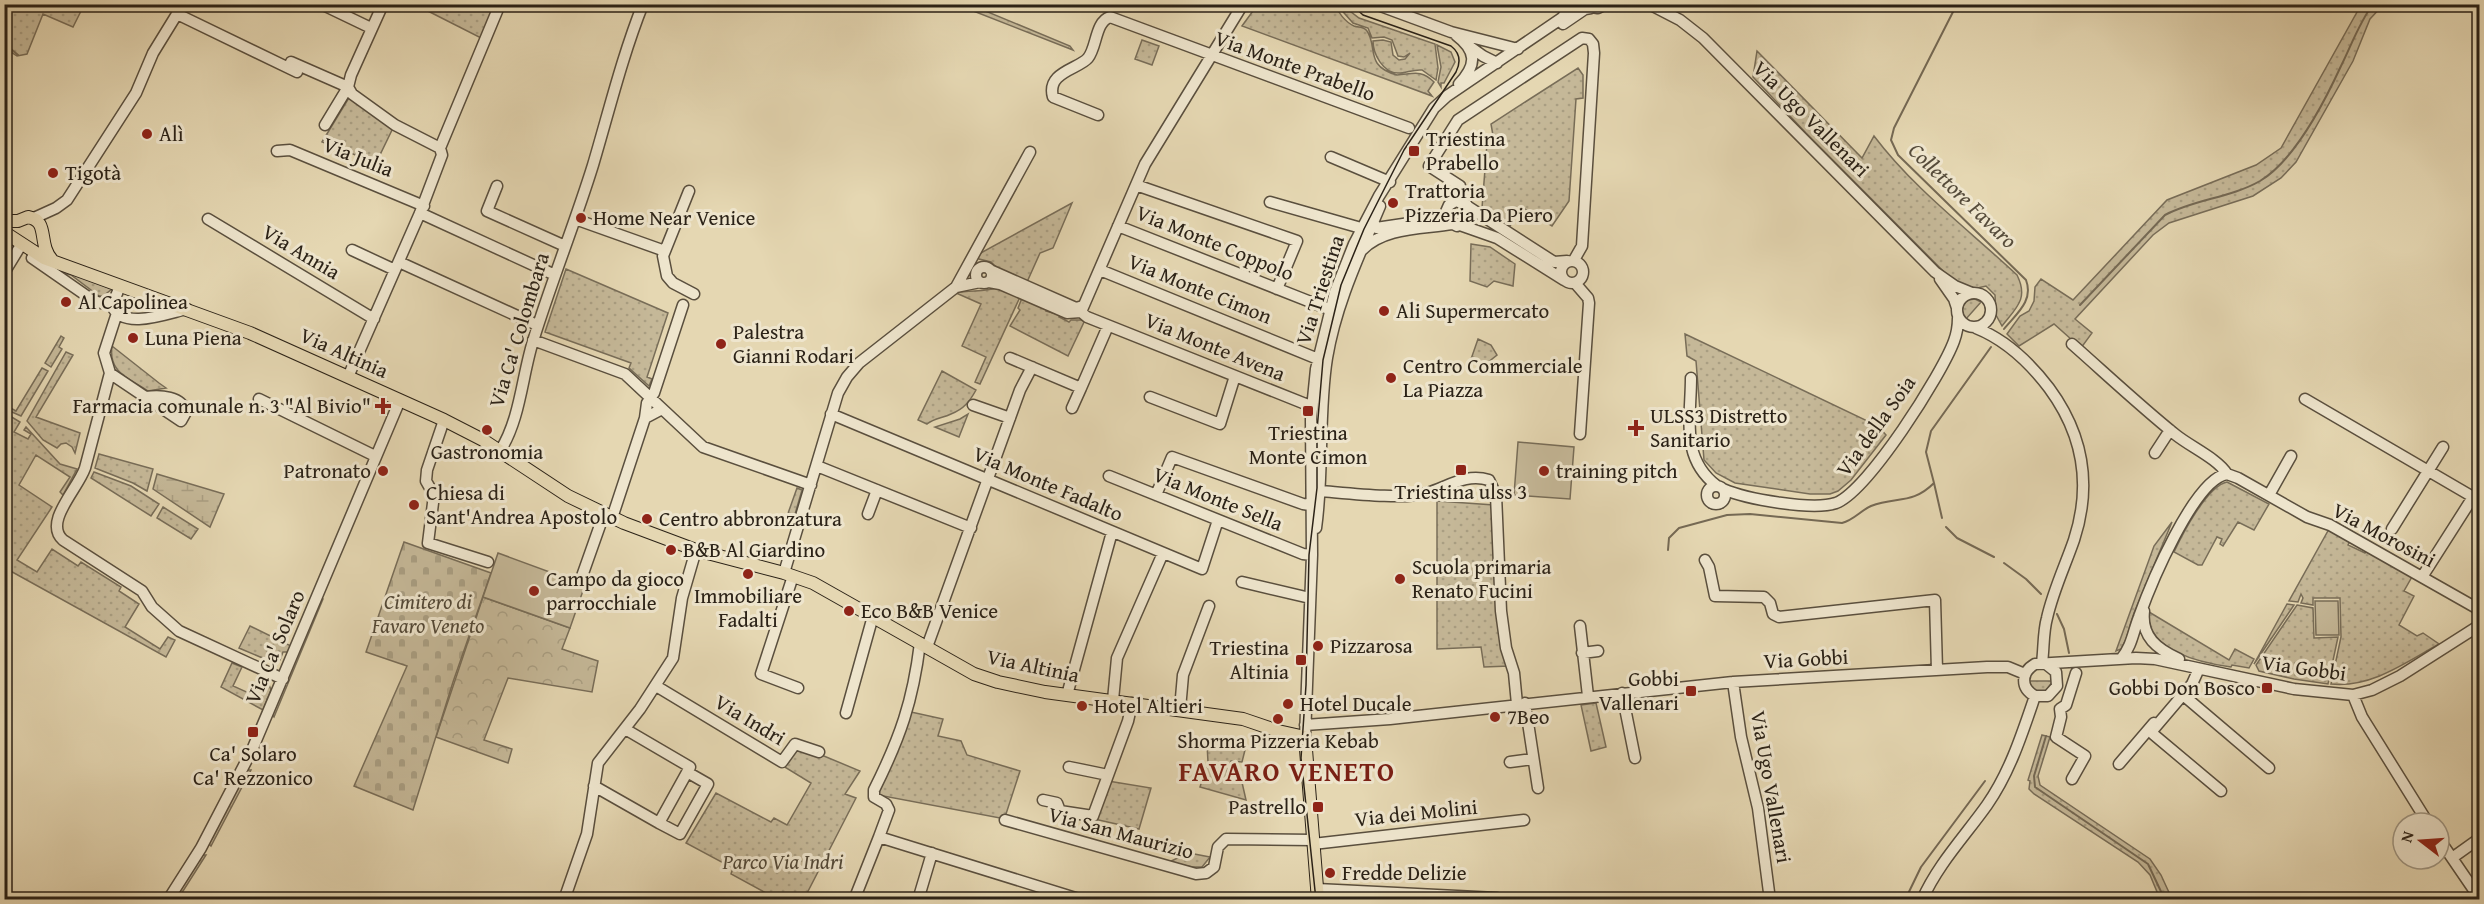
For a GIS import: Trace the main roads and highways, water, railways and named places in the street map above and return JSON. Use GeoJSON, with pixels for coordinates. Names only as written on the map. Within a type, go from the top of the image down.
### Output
{"type":"FeatureCollection","features":[{"type":"Feature","properties":{"kind":"main road"},"geometry":{"type":"LineString","coordinates":[[4,221],[18,221],[25,217],[33,218],[40,223],[47,254],[54,265]]}},
{"type":"Feature","properties":{"kind":"main road"},"geometry":{"type":"LineString","coordinates":[[18,221],[13,231],[25,248],[36,244],[42,235]]}},
{"type":"Feature","properties":{"kind":"main road","name":"Via Altinia"},"geometry":{"type":"LineString","coordinates":[[4,232],[54,265],[187,309],[250,333],[444,420],[500,451],[568,496],[608,516],[696,550],[788,574],[820,587],[873,615],[963,669],[985,678],[1019,687],[1067,695],[1244,719],[1270,729]]}},
{"type":"Feature","properties":{"kind":"main road"},"geometry":{"type":"LineString","coordinates":[[1270,729],[1305,735]]}},
{"type":"Feature","properties":{"kind":"main road"},"geometry":{"type":"LineString","coordinates":[[1270,729],[1299,755],[1306,766]]}},
{"type":"Feature","properties":{"kind":"main road"},"geometry":{"type":"LineString","coordinates":[[1282,739],[1293,744],[1305,735]]}},
{"type":"Feature","properties":{"kind":"main road"},"geometry":{"type":"LineString","coordinates":[[1305,735],[1317,894]]}},
{"type":"Feature","properties":{"kind":"waterway","name":"Collettore Favaro"},"geometry":{"type":"LineString","coordinates":[[1957,4],[1894,128],[1891,140],[1898,155],[2026,280],[2028,288],[2026,301],[2004,329]]}},
{"type":"Feature","properties":{"kind":"waterway"},"geometry":{"type":"LineString","coordinates":[[2080,305],[2165,215],[2188,205],[2249,187],[2273,172],[2307,130],[2373,4]]}},
{"type":"Feature","properties":{"kind":"waterway"},"geometry":{"type":"LineString","coordinates":[[4,43],[18,55]]}},
{"type":"Feature","properties":{"kind":"waterway"},"geometry":{"type":"LineString","coordinates":[[1668,550],[1669,538],[1679,528],[1727,515],[1750,514],[1842,523],[1871,506],[1911,497],[1926,490],[1934,483],[1926,452],[1931,431],[1991,347]]}},
{"type":"Feature","properties":{"kind":"waterway"},"geometry":{"type":"LineString","coordinates":[[1934,483],[1942,518]]}},
{"type":"Feature","properties":{"kind":"waterway"},"geometry":{"type":"LineString","coordinates":[[1946,527],[1957,538],[1994,557]]}},
{"type":"Feature","properties":{"kind":"waterway"},"geometry":{"type":"LineString","coordinates":[[2004,563],[2026,579],[2041,594]]}},
{"type":"Feature","properties":{"kind":"waterway"},"geometry":{"type":"LineString","coordinates":[[2057,614],[2064,629],[2069,653]]}},
{"type":"Feature","properties":{"kind":"waterway"},"geometry":{"type":"LineString","coordinates":[[2046,736],[2034,776],[2035,787],[2148,864],[2165,900]]}},
{"type":"Feature","properties":{"kind":"waterway"},"geometry":{"type":"LineString","coordinates":[[1905,900],[1921,867],[1985,781]]}},
{"type":"Feature","properties":{"kind":"tram line"},"geometry":{"type":"LineString","coordinates":[[1316,900],[1301,758],[1306,685],[1309,555],[1317,488],[1317,430],[1323,360],[1341,285],[1364,229],[1404,150],[1459,65],[1458,55],[1451,46],[1363,15],[1351,4]]}},
{"type":"Feature","properties":{"kind":"place","name":"Alì"},"geometry":{"type":"Point","coordinates":[147,134]}},
{"type":"Feature","properties":{"kind":"place","name":"Triestina Prabello"},"geometry":{"type":"Point","coordinates":[1414,151]}},
{"type":"Feature","properties":{"kind":"place","name":"Tigotà"},"geometry":{"type":"Point","coordinates":[53,173]}},
{"type":"Feature","properties":{"kind":"place","name":"Trattoria Pizzeria Da Piero"},"geometry":{"type":"Point","coordinates":[1393,203]}},
{"type":"Feature","properties":{"kind":"place","name":"Home Near Venice"},"geometry":{"type":"Point","coordinates":[581,218]}},
{"type":"Feature","properties":{"kind":"place","name":"Al Capolinea"},"geometry":{"type":"Point","coordinates":[66,302]}},
{"type":"Feature","properties":{"kind":"place","name":"Ali Supermercato"},"geometry":{"type":"Point","coordinates":[1384,311]}},
{"type":"Feature","properties":{"kind":"place","name":"Luna Piena"},"geometry":{"type":"Point","coordinates":[133,338]}},
{"type":"Feature","properties":{"kind":"place","name":"Palestra Gianni Rodari"},"geometry":{"type":"Point","coordinates":[721,344]}},
{"type":"Feature","properties":{"kind":"place","name":"Centro Commerciale La Piazza"},"geometry":{"type":"Point","coordinates":[1391,378]}},
{"type":"Feature","properties":{"kind":"place","name":"Farmacia comunale n. 3 \"Al Bivio\""},"geometry":{"type":"Point","coordinates":[383,406]}},
{"type":"Feature","properties":{"kind":"place","name":"Triestina Monte Cimon"},"geometry":{"type":"Point","coordinates":[1308,411]}},
{"type":"Feature","properties":{"kind":"place","name":"ULSS3 Distretto Sanitario"},"geometry":{"type":"Point","coordinates":[1636,428]}},
{"type":"Feature","properties":{"kind":"place","name":"Gastronomia"},"geometry":{"type":"Point","coordinates":[487,430]}},
{"type":"Feature","properties":{"kind":"place","name":"Triestina ulss 3"},"geometry":{"type":"Point","coordinates":[1461,470]}},
{"type":"Feature","properties":{"kind":"place","name":"Patronato"},"geometry":{"type":"Point","coordinates":[383,471]}},
{"type":"Feature","properties":{"kind":"place","name":"training pitch"},"geometry":{"type":"Point","coordinates":[1544,471]}},
{"type":"Feature","properties":{"kind":"place","name":"Chiesa di Sant'Andrea Apostolo"},"geometry":{"type":"Point","coordinates":[414,505]}},
{"type":"Feature","properties":{"kind":"place","name":"Centro abbronzatura"},"geometry":{"type":"Point","coordinates":[647,519]}},
{"type":"Feature","properties":{"kind":"place","name":"B&B Al Giardino"},"geometry":{"type":"Point","coordinates":[671,550]}},
{"type":"Feature","properties":{"kind":"place","name":"Immobiliare Fadalti"},"geometry":{"type":"Point","coordinates":[748,574]}},
{"type":"Feature","properties":{"kind":"place","name":"Scuola primaria Renato Fucini"},"geometry":{"type":"Point","coordinates":[1400,579]}},
{"type":"Feature","properties":{"kind":"place","name":"Campo da gioco parrocchiale"},"geometry":{"type":"Point","coordinates":[534,591]}},
{"type":"Feature","properties":{"kind":"place","name":"Eco B&B Venice"},"geometry":{"type":"Point","coordinates":[849,611]}},
{"type":"Feature","properties":{"kind":"place","name":"Pizzarosa"},"geometry":{"type":"Point","coordinates":[1318,646]}},
{"type":"Feature","properties":{"kind":"place","name":"Triestina Altinia"},"geometry":{"type":"Point","coordinates":[1301,660]}},
{"type":"Feature","properties":{"kind":"place","name":"Gobbi Don Bosco"},"geometry":{"type":"Point","coordinates":[2267,688]}},
{"type":"Feature","properties":{"kind":"place","name":"Gobbi Vallenari"},"geometry":{"type":"Point","coordinates":[1691,691]}},
{"type":"Feature","properties":{"kind":"place","name":"Hotel Ducale"},"geometry":{"type":"Point","coordinates":[1288,704]}},
{"type":"Feature","properties":{"kind":"place","name":"Hotel Altieri"},"geometry":{"type":"Point","coordinates":[1082,706]}},
{"type":"Feature","properties":{"kind":"place","name":"7Beo"},"geometry":{"type":"Point","coordinates":[1495,717]}},
{"type":"Feature","properties":{"kind":"place","name":"Shorma Pizzeria Kebab"},"geometry":{"type":"Point","coordinates":[1278,719]}},
{"type":"Feature","properties":{"kind":"place","name":"Ca' Solaro Ca' Rezzonico"},"geometry":{"type":"Point","coordinates":[253,732]}},
{"type":"Feature","properties":{"kind":"place","name":"Pastrello"},"geometry":{"type":"Point","coordinates":[1318,807]}},
{"type":"Feature","properties":{"kind":"place","name":"Fredde Delizie"},"geometry":{"type":"Point","coordinates":[1330,873]}},
{"type":"Feature","properties":{"kind":"district","name":"FAVARO VENETO"},"geometry":{"type":"Point","coordinates":[1287,772]}},
{"type":"Feature","properties":{"kind":"park label","name":"Cimitero di Favaro Veneto"},"geometry":{"type":"Point","coordinates":[428,614]}},
{"type":"Feature","properties":{"kind":"park label","name":"Parco Via Indri"},"geometry":{"type":"Point","coordinates":[783,862]}}]}
